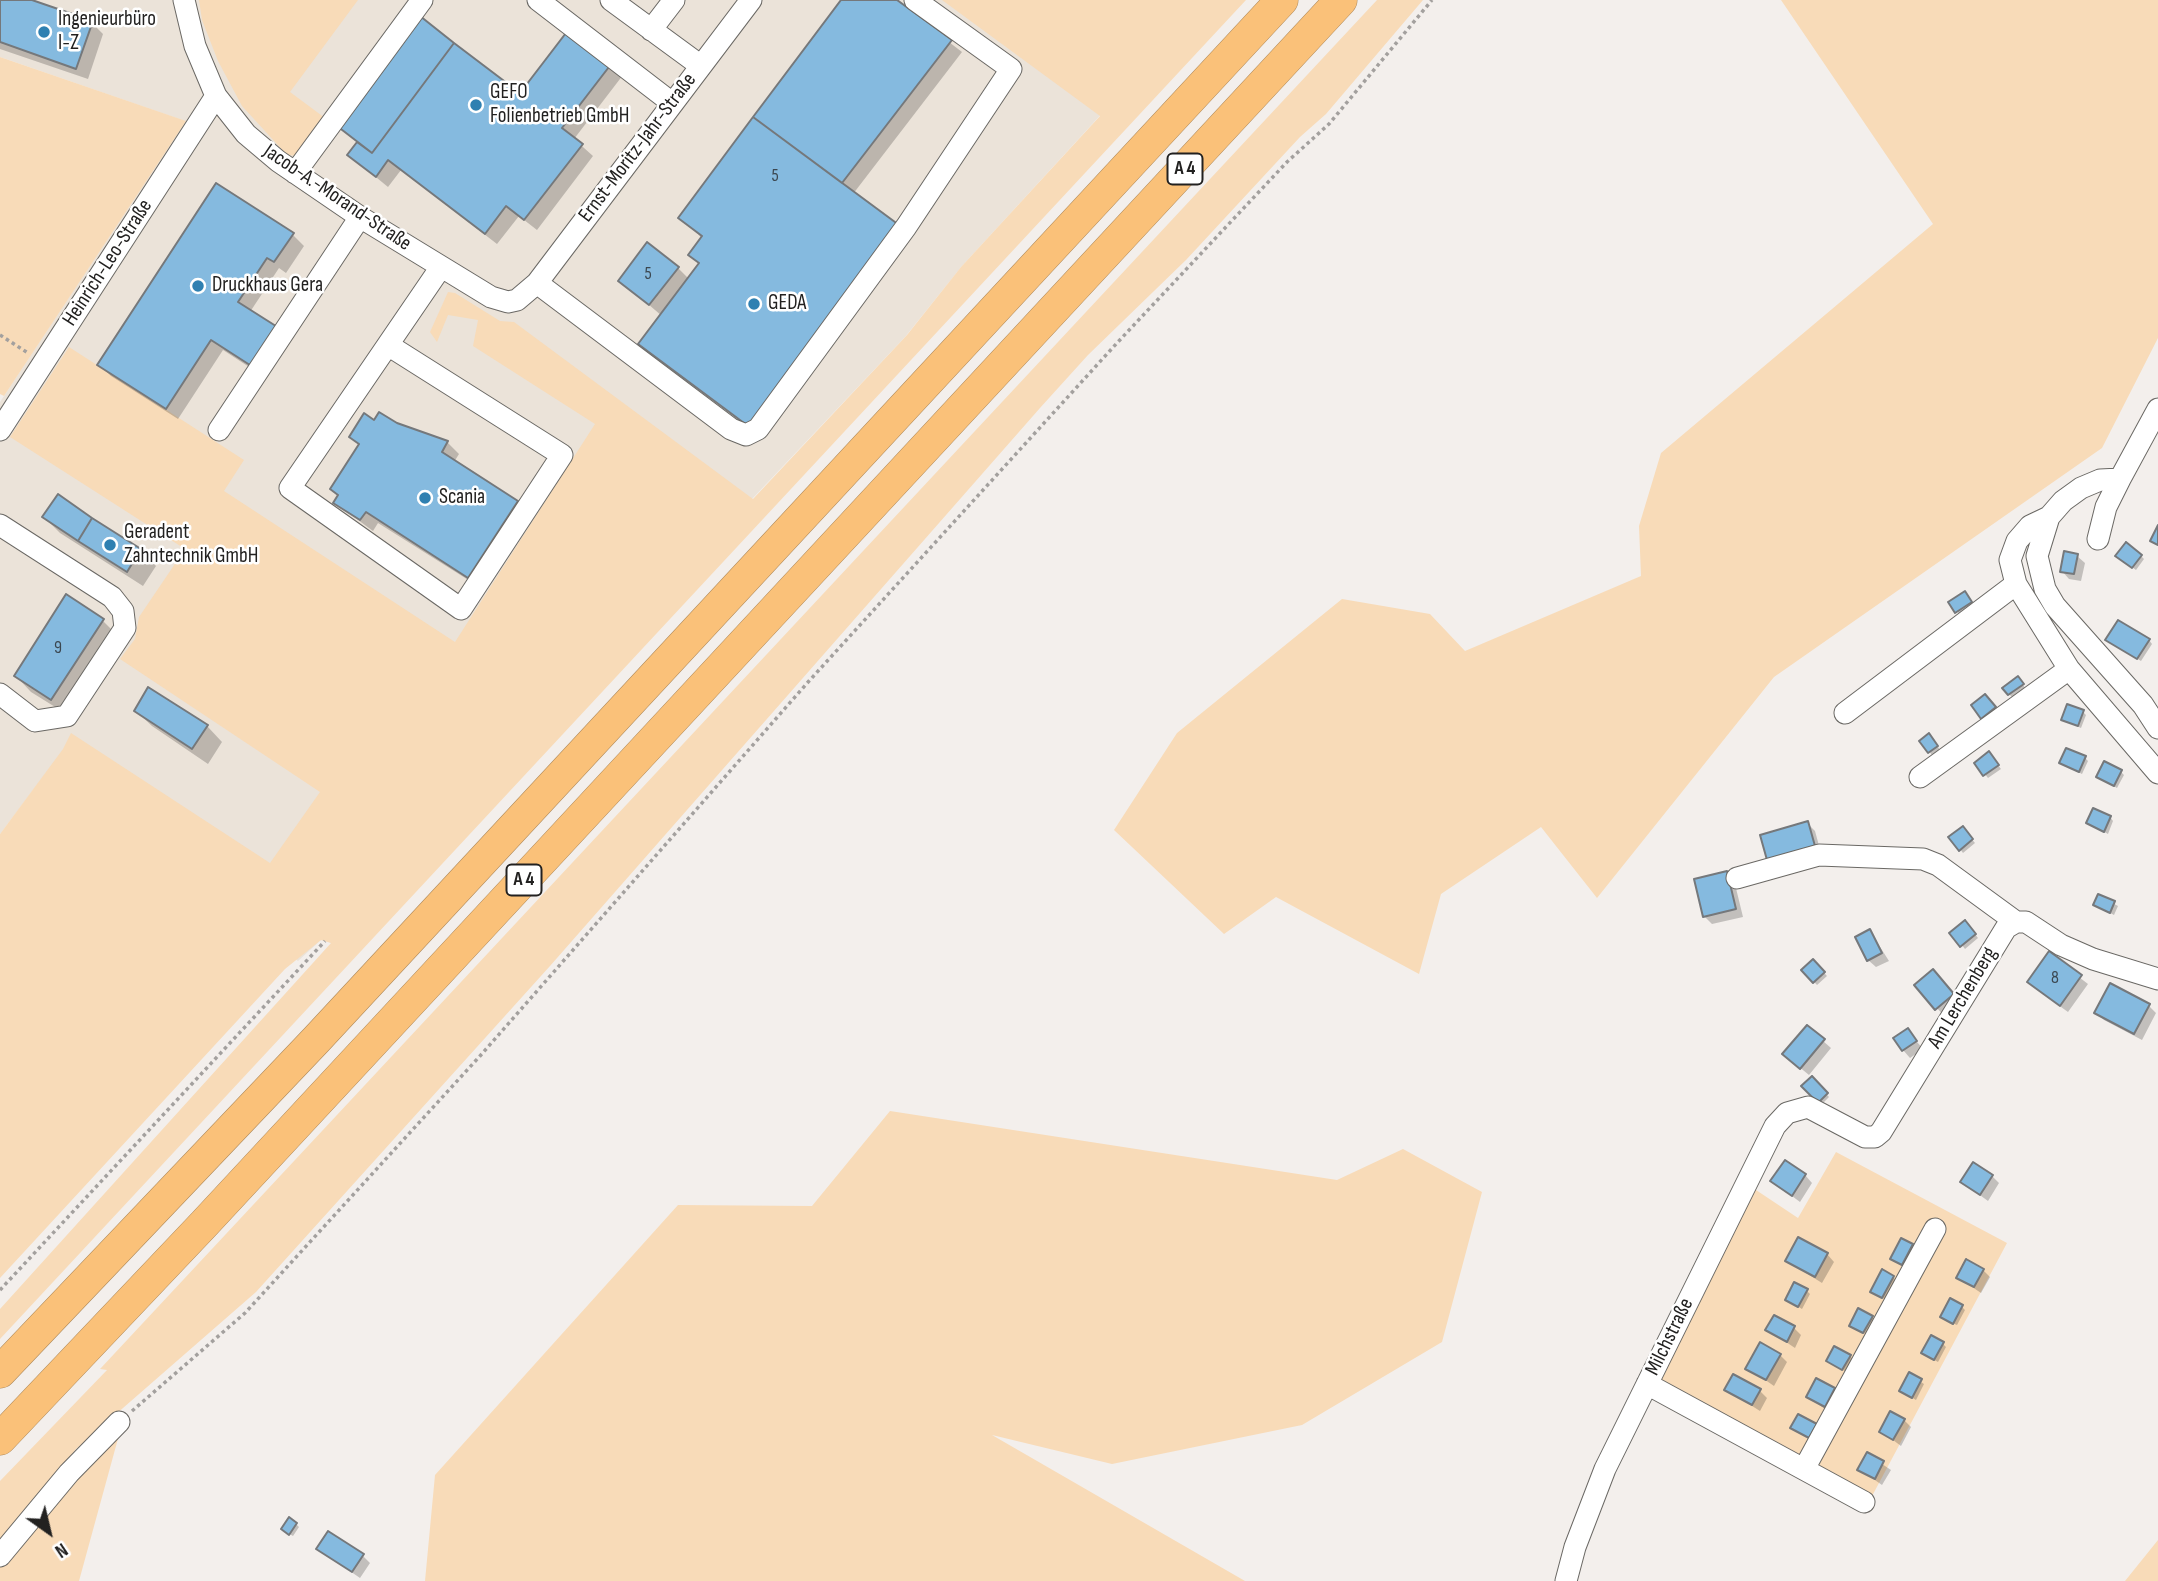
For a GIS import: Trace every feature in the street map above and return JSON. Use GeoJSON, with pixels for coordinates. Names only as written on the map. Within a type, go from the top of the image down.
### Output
{"type":"FeatureCollection","features":[{"type":"Feature","properties":{"kind":"highway","name":"A 4"},"geometry":{"type":"LineString","coordinates":[[0,1372],[316,1040],[1282,0]]}},
{"type":"Feature","properties":{"kind":"highway","name":"A 4"},"geometry":{"type":"LineString","coordinates":[[0,1439],[289,1134],[1341,0]]}},
{"type":"Feature","properties":{"kind":"street","name":"Jacob-A.-Morand-Straße"},"geometry":{"type":"LineString","coordinates":[[184,0],[195,46],[216,96],[246,134],[295,173],[360,217],[491,297],[508,302],[530,289]]}},
{"type":"Feature","properties":{"kind":"street"},"geometry":{"type":"LineString","coordinates":[[295,173],[422,0]]}},
{"type":"Feature","properties":{"kind":"street"},"geometry":{"type":"LineString","coordinates":[[538,0],[672,103]]}},
{"type":"Feature","properties":{"kind":"street"},"geometry":{"type":"LineString","coordinates":[[611,0],[701,65]]}},
{"type":"Feature","properties":{"kind":"street"},"geometry":{"type":"LineString","coordinates":[[651,30],[674,0]]}},
{"type":"Feature","properties":{"kind":"street","name":"Ernst-Moritz-Jahr-Straße"},"geometry":{"type":"LineString","coordinates":[[530,289],[751,0]]}},
{"type":"Feature","properties":{"kind":"street"},"geometry":{"type":"LineString","coordinates":[[530,289],[731,429],[746,435],[758,429],[906,227],[1011,69],[915,0]]}},
{"type":"Feature","properties":{"kind":"street","name":"Heinrich-Leo-Straße"},"geometry":{"type":"LineString","coordinates":[[0,430],[216,96]]}},
{"type":"Feature","properties":{"kind":"street"},"geometry":{"type":"LineString","coordinates":[[219,430],[360,217]]}},
{"type":"Feature","properties":{"kind":"street"},"geometry":{"type":"LineString","coordinates":[[388,345],[562,455],[461,609],[290,488],[440,267]]}},
{"type":"Feature","properties":{"kind":"street"},"geometry":{"type":"LineString","coordinates":[[2098,539],[2106,507],[2158,409]]}},
{"type":"Feature","properties":{"kind":"street"},"geometry":{"type":"LineString","coordinates":[[2120,479],[2100,480],[2081,488],[2063,501],[2049,517],[2037,556],[2045,589],[2071,628],[2123,682],[2158,728]]}},
{"type":"Feature","properties":{"kind":"street"},"geometry":{"type":"LineString","coordinates":[[2049,517],[2029,526],[2017,541],[2010,560],[2016,584],[2069,669],[2158,773]]}},
{"type":"Feature","properties":{"kind":"street"},"geometry":{"type":"LineString","coordinates":[[0,525],[112,597],[123,611],[125,628],[67,716],[35,721],[0,694]]}},
{"type":"Feature","properties":{"kind":"street"},"geometry":{"type":"LineString","coordinates":[[1845,713],[2016,584]]}},
{"type":"Feature","properties":{"kind":"street"},"geometry":{"type":"LineString","coordinates":[[1920,777],[2069,669]]}},
{"type":"Feature","properties":{"kind":"street"},"geometry":{"type":"LineString","coordinates":[[1737,878],[1819,855],[1923,859],[1938,865],[2016,922],[2026,922],[2061,945],[2093,960],[2158,979]]}},
{"type":"Feature","properties":{"kind":"street","name":"Am Lerchenberg"},"geometry":{"type":"LineString","coordinates":[[1798,1107],[1818,1111],[1865,1137],[1875,1137],[1881,1132],[2006,929],[2016,922]]}},
{"type":"Feature","properties":{"kind":"street","name":"Milchstraße"},"geometry":{"type":"LineString","coordinates":[[1566,1581],[1575,1547],[1605,1469],[1775,1126],[1798,1107]]}},
{"type":"Feature","properties":{"kind":"street"},"geometry":{"type":"LineString","coordinates":[[1804,1469],[1935,1229]]}},
{"type":"Feature","properties":{"kind":"street"},"geometry":{"type":"LineString","coordinates":[[1647,1384],[1864,1502]]}},
{"type":"Feature","properties":{"kind":"street"},"geometry":{"type":"LineString","coordinates":[[0,1556],[68,1473],[119,1422]]}},
{"type":"Feature","properties":{"kind":"path"},"geometry":{"type":"LineString","coordinates":[[119,1422],[254,1303],[480,1056],[809,681],[1116,342],[1287,162],[1329,124],[1432,0]]}},
{"type":"Feature","properties":{"kind":"path"},"geometry":{"type":"LineString","coordinates":[[0,335],[43,362]]}},
{"type":"Feature","properties":{"kind":"path"},"geometry":{"type":"LineString","coordinates":[[0,1290],[325,941]]}},
{"type":"Feature","properties":{"kind":"shaded area"},"geometry":{"type":"Polygon","coordinates":[[[0,0],[1206,0],[962,266],[905,337],[752,499],[332,943],[321,940],[298,961],[50,768],[0,834],[0,402],[185,121],[0,57],[0,0]]]}},
{"type":"Feature","properties":{"kind":"shaded area"},"geometry":{"type":"Polygon","coordinates":[[[199,0],[358,0],[290,92],[325,118],[298,156],[287,155],[242,106],[218,61],[202,20],[199,0]]]}},
{"type":"Feature","properties":{"kind":"shaded area"},"geometry":{"type":"Polygon","coordinates":[[[942,0],[1246,0],[0,1339],[0,1309],[331,943],[321,940],[285,969],[0,1278],[0,834],[63,749],[71,733],[270,863],[320,792],[120,659],[135,639],[139,617],[185,549],[10,437],[69,347],[244,460],[224,491],[455,642],[595,424],[473,346],[478,320],[448,315],[437,342],[430,332],[448,292],[455,293],[500,321],[514,322],[753,499],[907,335],[961,267],[1100,116],[942,0]]]}},
{"type":"Feature","properties":{"kind":"shaded area"},"geometry":{"type":"Polygon","coordinates":[[[1377,0],[1423,0],[1326,114],[1300,137],[1186,260],[1088,355],[1040,408],[550,966],[256,1292],[76,1449],[0,1545],[0,1481],[107,1370],[100,1369],[1377,0]]]}},
{"type":"Feature","properties":{"kind":"shaded area"},"geometry":{"type":"Polygon","coordinates":[[[1781,0],[2158,0],[2158,338],[2102,448],[1774,677],[1597,898],[1541,827],[1441,894],[1419,974],[1276,897],[1224,934],[1114,830],[1177,733],[1342,599],[1430,614],[1465,651],[1641,576],[1639,526],[1661,453],[1933,224],[1781,0]]]}},
{"type":"Feature","properties":{"kind":"shaded area"},"geometry":{"type":"Polygon","coordinates":[[[0,57],[186,121],[4,396],[0,394],[0,57]]]}},
{"type":"Feature","properties":{"kind":"shaded area"},"geometry":{"type":"Polygon","coordinates":[[[890,1111],[1337,1180],[1403,1149],[1482,1192],[1442,1342],[1302,1425],[1112,1464],[992,1435],[1245,1581],[425,1581],[435,1475],[678,1205],[812,1206],[890,1111]]]}},
{"type":"Feature","properties":{"kind":"shaded area"},"geometry":{"type":"Polygon","coordinates":[[[1836,1152],[2007,1243],[1871,1498],[1659,1384],[1753,1188],[1798,1218],[1836,1152]]]}},
{"type":"Feature","properties":{"kind":"shaded area"},"geometry":{"type":"Polygon","coordinates":[[[119,1435],[79,1581],[0,1581],[0,1565],[48,1506],[119,1435]]]}},
{"type":"Feature","properties":{"kind":"shaded area"},"geometry":{"type":"Polygon","coordinates":[[[2158,1540],[2158,1581],[2125,1581],[2158,1540]]]}},
{"type":"Feature","properties":{"kind":"building","name":"Ingenieurbüro I-Z"},"geometry":{"type":"Polygon","coordinates":[[[0,0],[32,0],[93,21],[76,69],[0,42],[0,0]]]}},
{"type":"Feature","properties":{"kind":"building"},"geometry":{"type":"Polygon","coordinates":[[[841,0],[897,0],[952,40],[842,183],[753,117],[841,0]]]}},
{"type":"Feature","properties":{"kind":"building"},"geometry":{"type":"Polygon","coordinates":[[[420,16],[454,43],[372,153],[337,126],[420,16]]]}},
{"type":"Feature","properties":{"kind":"building"},"geometry":{"type":"Polygon","coordinates":[[[569,29],[612,63],[562,128],[583,144],[524,220],[506,206],[485,234],[388,160],[376,177],[347,155],[357,142],[372,153],[454,43],[520,93],[569,29]]]}},
{"type":"Feature","properties":{"kind":"building","name":"GEDA"},"geometry":{"type":"Polygon","coordinates":[[[753,117],[899,225],[748,426],[638,344],[699,263],[688,255],[702,236],[678,218],[753,117]]]}},
{"type":"Feature","properties":{"kind":"building","name":"Druckhaus Gera"},"geometry":{"type":"Polygon","coordinates":[[[216,183],[294,233],[274,262],[267,258],[238,302],[279,328],[253,367],[211,340],[166,409],[97,365],[216,183]]]}},
{"type":"Feature","properties":{"kind":"building"},"geometry":{"type":"Polygon","coordinates":[[[647,242],[679,267],[649,305],[618,281],[647,242]]]}},
{"type":"Feature","properties":{"kind":"building","name":"Scania"},"geometry":{"type":"Polygon","coordinates":[[[379,412],[397,423],[448,441],[442,452],[518,501],[468,578],[366,512],[360,520],[333,503],[338,495],[330,489],[359,444],[349,437],[364,413],[374,420],[379,412]]]}},
{"type":"Feature","properties":{"kind":"building"},"geometry":{"type":"Polygon","coordinates":[[[58,494],[92,518],[78,541],[42,517],[58,494]]]}},
{"type":"Feature","properties":{"kind":"building","name":"Geradent Zahntechnik GmbH"},"geometry":{"type":"Polygon","coordinates":[[[92,518],[141,549],[127,572],[78,541],[92,518]]]}},
{"type":"Feature","properties":{"kind":"building"},"geometry":{"type":"Polygon","coordinates":[[[2158,525],[2158,545],[2150,541],[2158,525]]]}},
{"type":"Feature","properties":{"kind":"building"},"geometry":{"type":"Polygon","coordinates":[[[2126,542],[2142,555],[2132,568],[2115,556],[2126,542]]]}},
{"type":"Feature","properties":{"kind":"building"},"geometry":{"type":"Polygon","coordinates":[[[159,549],[171,557],[167,563],[155,555],[159,549]]]}},
{"type":"Feature","properties":{"kind":"building"},"geometry":{"type":"Polygon","coordinates":[[[2064,551],[2078,554],[2074,574],[2060,572],[2064,551]]]}},
{"type":"Feature","properties":{"kind":"building"},"geometry":{"type":"Polygon","coordinates":[[[1965,591],[1972,602],[1955,613],[1948,602],[1965,591]]]}},
{"type":"Feature","properties":{"kind":"building"},"geometry":{"type":"Polygon","coordinates":[[[66,594],[104,619],[51,700],[14,676],[66,594]]]}},
{"type":"Feature","properties":{"kind":"building"},"geometry":{"type":"Polygon","coordinates":[[[2118,620],[2150,639],[2137,659],[2105,640],[2118,620]]]}},
{"type":"Feature","properties":{"kind":"building"},"geometry":{"type":"Polygon","coordinates":[[[2018,676],[2024,684],[2008,695],[2002,688],[2018,676]]]}},
{"type":"Feature","properties":{"kind":"building"},"geometry":{"type":"Polygon","coordinates":[[[148,687],[208,725],[192,749],[134,711],[148,687]]]}},
{"type":"Feature","properties":{"kind":"building"},"geometry":{"type":"Polygon","coordinates":[[[1985,694],[1996,707],[1981,719],[1971,705],[1985,694]]]}},
{"type":"Feature","properties":{"kind":"building"},"geometry":{"type":"Polygon","coordinates":[[[2067,704],[2084,710],[2078,726],[2061,720],[2067,704]]]}},
{"type":"Feature","properties":{"kind":"building"},"geometry":{"type":"Polygon","coordinates":[[[1929,733],[1938,746],[1928,753],[1919,741],[1929,733]]]}},
{"type":"Feature","properties":{"kind":"building"},"geometry":{"type":"Polygon","coordinates":[[[2066,748],[2086,756],[2079,772],[2059,763],[2066,748]]]}},
{"type":"Feature","properties":{"kind":"building"},"geometry":{"type":"Polygon","coordinates":[[[1989,751],[1999,765],[1983,776],[1974,763],[1989,751]]]}},
{"type":"Feature","properties":{"kind":"building"},"geometry":{"type":"Polygon","coordinates":[[[2104,761],[2122,770],[2114,786],[2096,777],[2104,761]]]}},
{"type":"Feature","properties":{"kind":"building"},"geometry":{"type":"Polygon","coordinates":[[[2093,808],[2111,816],[2104,832],[2086,823],[2093,808]]]}},
{"type":"Feature","properties":{"kind":"building"},"geometry":{"type":"Polygon","coordinates":[[[1808,821],[1815,846],[1767,860],[1760,835],[1808,821]]]}},
{"type":"Feature","properties":{"kind":"building"},"geometry":{"type":"Polygon","coordinates":[[[1963,826],[1973,839],[1959,851],[1948,837],[1963,826]]]}},
{"type":"Feature","properties":{"kind":"building"},"geometry":{"type":"Polygon","coordinates":[[[1727,871],[1736,909],[1703,917],[1694,879],[1727,871]]]}},
{"type":"Feature","properties":{"kind":"building"},"geometry":{"type":"Polygon","coordinates":[[[2098,894],[2115,901],[2110,913],[2093,905],[2098,894]]]}},
{"type":"Feature","properties":{"kind":"building"},"geometry":{"type":"Polygon","coordinates":[[[1965,920],[1976,934],[1960,947],[1949,933],[1965,920]]]}},
{"type":"Feature","properties":{"kind":"building"},"geometry":{"type":"Polygon","coordinates":[[[1870,929],[1882,953],[1867,961],[1855,937],[1870,929]]]}},
{"type":"Feature","properties":{"kind":"building"},"geometry":{"type":"Polygon","coordinates":[[[2049,951],[2082,975],[2060,1006],[2027,982],[2049,951]]]}},
{"type":"Feature","properties":{"kind":"building"},"geometry":{"type":"Polygon","coordinates":[[[1813,959],[1825,972],[1813,983],[1801,970],[1813,959]]]}},
{"type":"Feature","properties":{"kind":"building"},"geometry":{"type":"Polygon","coordinates":[[[1933,969],[1954,994],[1935,1010],[1914,985],[1933,969]]]}},
{"type":"Feature","properties":{"kind":"building"},"geometry":{"type":"Polygon","coordinates":[[[2110,983],[2150,1004],[2134,1034],[2094,1013],[2110,983]]]}},
{"type":"Feature","properties":{"kind":"building"},"geometry":{"type":"Polygon","coordinates":[[[1807,1025],[1825,1039],[1800,1069],[1782,1054],[1807,1025]]]}},
{"type":"Feature","properties":{"kind":"building"},"geometry":{"type":"Polygon","coordinates":[[[1908,1028],[1917,1041],[1902,1051],[1893,1038],[1908,1028]]]}},
{"type":"Feature","properties":{"kind":"building"},"geometry":{"type":"Polygon","coordinates":[[[1812,1076],[1828,1093],[1818,1103],[1801,1086],[1812,1076]]]}},
{"type":"Feature","properties":{"kind":"building"},"geometry":{"type":"Polygon","coordinates":[[[1785,1160],[1806,1174],[1792,1196],[1770,1181],[1785,1160]]]}},
{"type":"Feature","properties":{"kind":"building"},"geometry":{"type":"Polygon","coordinates":[[[1973,1162],[1993,1175],[1980,1195],[1960,1182],[1973,1162]]]}},
{"type":"Feature","properties":{"kind":"building"},"geometry":{"type":"Polygon","coordinates":[[[1798,1237],[1828,1253],[1815,1277],[1785,1261],[1798,1237]]]}},
{"type":"Feature","properties":{"kind":"building"},"geometry":{"type":"Polygon","coordinates":[[[1901,1238],[1913,1244],[1902,1265],[1890,1259],[1901,1238]]]}},
{"type":"Feature","properties":{"kind":"building"},"geometry":{"type":"Polygon","coordinates":[[[1966,1259],[1984,1269],[1974,1287],[1956,1278],[1966,1259]]]}},
{"type":"Feature","properties":{"kind":"building"},"geometry":{"type":"Polygon","coordinates":[[[1882,1269],[1894,1276],[1882,1298],[1870,1292],[1882,1269]]]}},
{"type":"Feature","properties":{"kind":"building"},"geometry":{"type":"Polygon","coordinates":[[[1794,1282],[1808,1289],[1798,1307],[1785,1300],[1794,1282]]]}},
{"type":"Feature","properties":{"kind":"building"},"geometry":{"type":"Polygon","coordinates":[[[1950,1298],[1963,1305],[1953,1324],[1940,1317],[1950,1298]]]}},
{"type":"Feature","properties":{"kind":"building"},"geometry":{"type":"Polygon","coordinates":[[[1858,1308],[1873,1316],[1863,1333],[1849,1326],[1858,1308]]]}},
{"type":"Feature","properties":{"kind":"building"},"geometry":{"type":"Polygon","coordinates":[[[1774,1315],[1795,1326],[1787,1342],[1765,1330],[1774,1315]]]}},
{"type":"Feature","properties":{"kind":"building"},"geometry":{"type":"Polygon","coordinates":[[[1931,1335],[1944,1342],[1934,1360],[1921,1353],[1931,1335]]]}},
{"type":"Feature","properties":{"kind":"building"},"geometry":{"type":"Polygon","coordinates":[[[1760,1342],[1781,1354],[1766,1380],[1745,1369],[1760,1342]]]}},
{"type":"Feature","properties":{"kind":"building"},"geometry":{"type":"Polygon","coordinates":[[[1834,1346],[1851,1355],[1842,1370],[1826,1361],[1834,1346]]]}},
{"type":"Feature","properties":{"kind":"building"},"geometry":{"type":"Polygon","coordinates":[[[1909,1372],[1922,1379],[1912,1398],[1899,1391],[1909,1372]]]}},
{"type":"Feature","properties":{"kind":"building"},"geometry":{"type":"Polygon","coordinates":[[[1733,1374],[1761,1389],[1752,1405],[1724,1390],[1733,1374]]]}},
{"type":"Feature","properties":{"kind":"building"},"geometry":{"type":"Polygon","coordinates":[[[1816,1378],[1835,1388],[1825,1407],[1806,1397],[1816,1378]]]}},
{"type":"Feature","properties":{"kind":"building"},"geometry":{"type":"Polygon","coordinates":[[[1890,1411],[1905,1419],[1893,1440],[1879,1432],[1890,1411]]]}},
{"type":"Feature","properties":{"kind":"building"},"geometry":{"type":"Polygon","coordinates":[[[1798,1414],[1817,1424],[1809,1438],[1790,1428],[1798,1414]]]}},
{"type":"Feature","properties":{"kind":"building"},"geometry":{"type":"Polygon","coordinates":[[[1867,1452],[1884,1461],[1875,1479],[1857,1470],[1867,1452]]]}},
{"type":"Feature","properties":{"kind":"building"},"geometry":{"type":"Polygon","coordinates":[[[289,1517],[297,1523],[289,1535],[281,1529],[289,1517]]]}},
{"type":"Feature","properties":{"kind":"building"},"geometry":{"type":"Polygon","coordinates":[[[328,1531],[364,1554],[352,1572],[316,1549],[328,1531]]]}},
{"type":"Feature","properties":{"kind":"place","name":"Ingenieurbüro I-Z"},"geometry":{"type":"Point","coordinates":[44,32]}},
{"type":"Feature","properties":{"kind":"place","name":"GEFO Folienbetrieb GmbH"},"geometry":{"type":"Point","coordinates":[476,105]}},
{"type":"Feature","properties":{"kind":"place","name":"Druckhaus Gera"},"geometry":{"type":"Point","coordinates":[198,286]}},
{"type":"Feature","properties":{"kind":"place","name":"GEDA"},"geometry":{"type":"Point","coordinates":[754,304]}},
{"type":"Feature","properties":{"kind":"place","name":"Scania"},"geometry":{"type":"Point","coordinates":[425,498]}},
{"type":"Feature","properties":{"kind":"place","name":"Geradent Zahntechnik GmbH"},"geometry":{"type":"Point","coordinates":[110,545]}}]}
